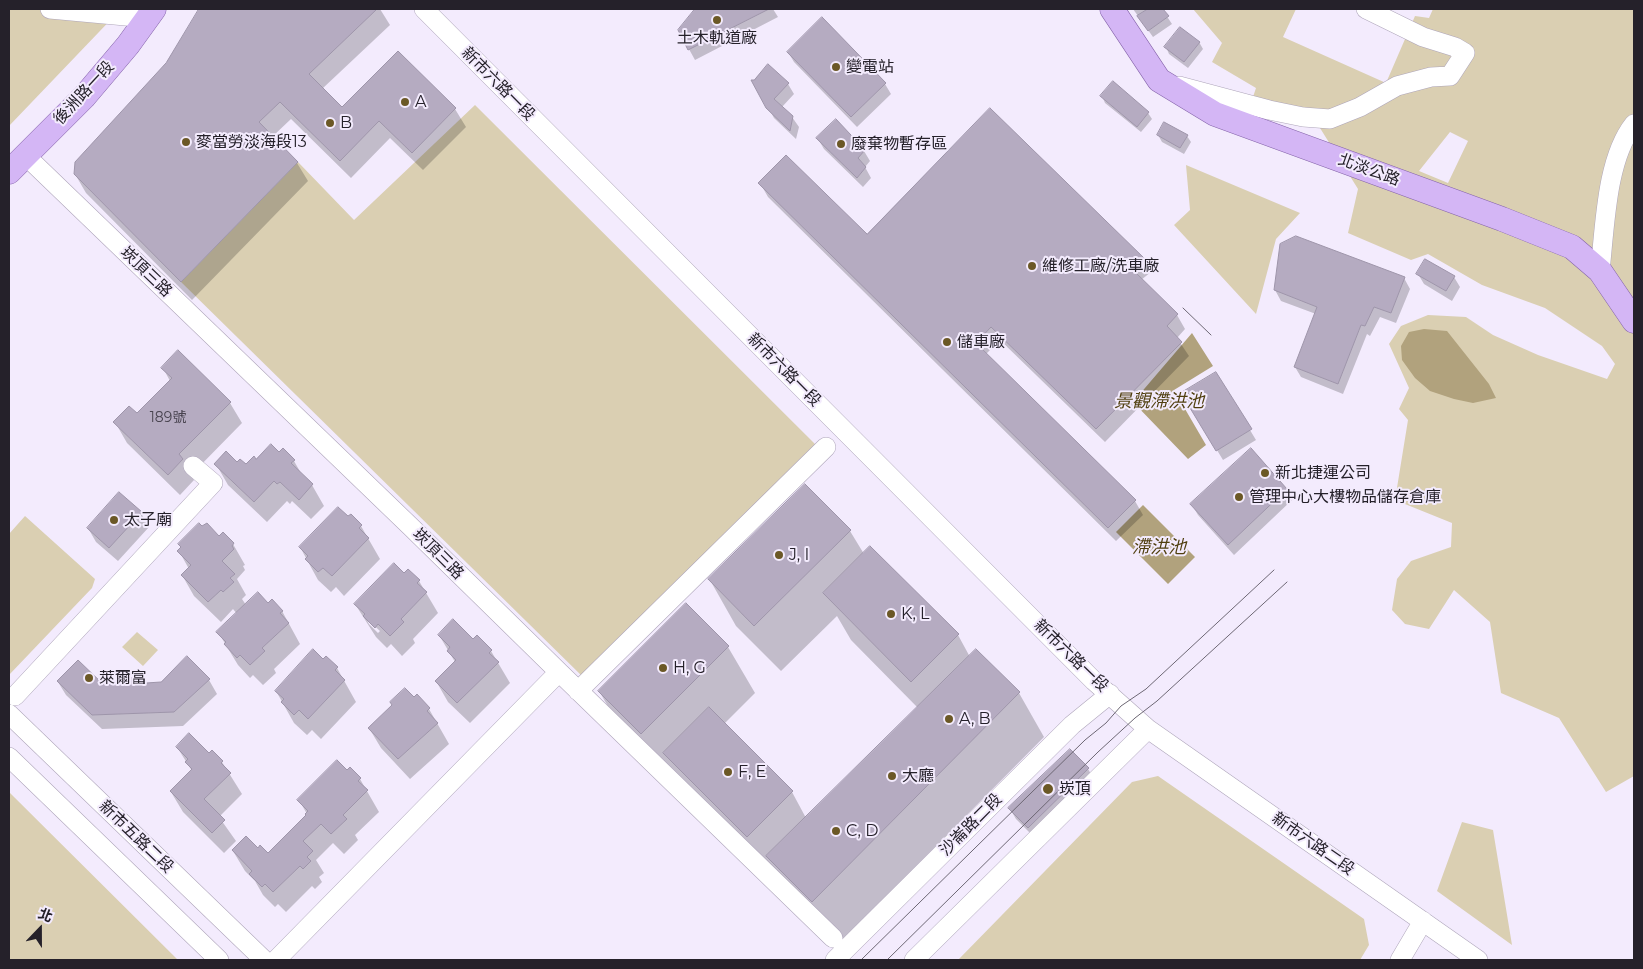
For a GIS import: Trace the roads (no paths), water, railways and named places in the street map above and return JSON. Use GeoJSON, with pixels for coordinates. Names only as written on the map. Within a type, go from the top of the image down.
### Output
{"type":"FeatureCollection","features":[{"type":"Feature","properties":{"kind":"main road","name":"北淡公路"},"geometry":{"type":"LineString","coordinates":[[1112,9],[1159,80],[1216,114],[1502,219],[1572,247],[1600,271],[1634,321]]}},
{"type":"Feature","properties":{"kind":"main road","name":"後洲路一段"},"geometry":{"type":"LineString","coordinates":[[9,172],[84,96],[128,44],[150,13]]}},
{"type":"Feature","properties":{"kind":"street"},"geometry":{"type":"LineString","coordinates":[[50,9],[150,13]]}},
{"type":"Feature","properties":{"kind":"street","name":"新市六路一段"},"geometry":{"type":"LineString","coordinates":[[424,9],[1094,681],[1148,729]]}},
{"type":"Feature","properties":{"kind":"street"},"geometry":{"type":"LineString","coordinates":[[1159,80],[1269,110],[1303,117],[1330,119],[1360,107],[1397,86],[1431,77],[1450,76],[1465,53],[1456,47],[1423,37],[1366,9]]}},
{"type":"Feature","properties":{"kind":"street"},"geometry":{"type":"LineString","coordinates":[[1600,271],[1612,171],[1628,132],[1634,124]]}},
{"type":"Feature","properties":{"kind":"street","name":"崁頂三路"},"geometry":{"type":"LineString","coordinates":[[25,155],[411,527],[832,938]]}},
{"type":"Feature","properties":{"kind":"street"},"geometry":{"type":"LineString","coordinates":[[578,691],[826,447]]}},
{"type":"Feature","properties":{"kind":"street"},"geometry":{"type":"LineString","coordinates":[[15,696],[212,483],[193,466]]}},
{"type":"Feature","properties":{"kind":"street"},"geometry":{"type":"LineString","coordinates":[[276,960],[559,672]]}},
{"type":"Feature","properties":{"kind":"street","name":"沙崙路二段"},"geometry":{"type":"LineString","coordinates":[[836,960],[1072,725],[1110,694]]}},
{"type":"Feature","properties":{"kind":"street","name":"新市五路二段"},"geometry":{"type":"LineString","coordinates":[[9,714],[264,960]]}},
{"type":"Feature","properties":{"kind":"street"},"geometry":{"type":"LineString","coordinates":[[914,960],[1148,729]]}},
{"type":"Feature","properties":{"kind":"street","name":"新市六路二段"},"geometry":{"type":"LineString","coordinates":[[1148,729],[1478,960]]}},
{"type":"Feature","properties":{"kind":"street","name":"新市五路二段"},"geometry":{"type":"LineString","coordinates":[[9,757],[219,960]]}},
{"type":"Feature","properties":{"kind":"street"},"geometry":{"type":"LineString","coordinates":[[1400,960],[1423,921]]}},
{"type":"Feature","properties":{"kind":"water"},"geometry":{"type":"Polygon","coordinates":[[[1424,329],[1447,331],[1489,384],[1496,398],[1473,403],[1454,399],[1430,391],[1415,378],[1402,360],[1401,346],[1409,332],[1424,329]]]}},
{"type":"Feature","properties":{"kind":"water","name":"景觀滯洪池"},"geometry":{"type":"Polygon","coordinates":[[[1192,333],[1213,366],[1174,390],[1206,445],[1188,459],[1133,402],[1192,333]]]}},
{"type":"Feature","properties":{"kind":"water","name":"滯洪池"},"geometry":{"type":"Polygon","coordinates":[[[1143,505],[1195,557],[1168,584],[1116,532],[1143,505]]]}},
{"type":"Feature","properties":{"kind":"tram line"},"geometry":{"type":"LineString","coordinates":[[1183,308],[1211,335]]}},
{"type":"Feature","properties":{"kind":"tram line"},"geometry":{"type":"LineString","coordinates":[[861,960],[1085,740],[1106,723],[1121,706],[1146,689],[1274,570]]}},
{"type":"Feature","properties":{"kind":"tram line"},"geometry":{"type":"LineString","coordinates":[[887,960],[1098,752],[1135,718],[1157,701],[1287,582]]}},
{"type":"Feature","properties":{"kind":"place","name":"土木軌道廠"},"geometry":{"type":"Point","coordinates":[717,20]}},
{"type":"Feature","properties":{"kind":"place","name":"變電站"},"geometry":{"type":"Point","coordinates":[836,67]}},
{"type":"Feature","properties":{"kind":"place","name":"A"},"geometry":{"type":"Point","coordinates":[405,102]}},
{"type":"Feature","properties":{"kind":"place","name":"B"},"geometry":{"type":"Point","coordinates":[330,123]}},
{"type":"Feature","properties":{"kind":"place","name":"麥當勞淡海段13"},"geometry":{"type":"Point","coordinates":[186,142]}},
{"type":"Feature","properties":{"kind":"place","name":"廢棄物暫存區"},"geometry":{"type":"Point","coordinates":[841,144]}},
{"type":"Feature","properties":{"kind":"place","name":"維修工廠/洗車廠"},"geometry":{"type":"Point","coordinates":[1032,266]}},
{"type":"Feature","properties":{"kind":"place","name":"儲車廠"},"geometry":{"type":"Point","coordinates":[947,342]}},
{"type":"Feature","properties":{"kind":"place","name":"新北捷運公司"},"geometry":{"type":"Point","coordinates":[1265,473]}},
{"type":"Feature","properties":{"kind":"place","name":"管理中心大樓物品儲存倉庫"},"geometry":{"type":"Point","coordinates":[1239,497]}},
{"type":"Feature","properties":{"kind":"place","name":"太子廟"},"geometry":{"type":"Point","coordinates":[114,520]}},
{"type":"Feature","properties":{"kind":"place","name":"J, I"},"geometry":{"type":"Point","coordinates":[779,555]}},
{"type":"Feature","properties":{"kind":"place","name":"K, L"},"geometry":{"type":"Point","coordinates":[891,614]}},
{"type":"Feature","properties":{"kind":"place","name":"H, G"},"geometry":{"type":"Point","coordinates":[663,668]}},
{"type":"Feature","properties":{"kind":"place","name":"萊爾富"},"geometry":{"type":"Point","coordinates":[89,678]}},
{"type":"Feature","properties":{"kind":"place","name":"A, B"},"geometry":{"type":"Point","coordinates":[949,719]}},
{"type":"Feature","properties":{"kind":"place","name":"F, E"},"geometry":{"type":"Point","coordinates":[728,772]}},
{"type":"Feature","properties":{"kind":"place","name":"大廳"},"geometry":{"type":"Point","coordinates":[892,776]}},
{"type":"Feature","properties":{"kind":"place","name":"崁頂"},"geometry":{"type":"Point","coordinates":[1048,789]}},
{"type":"Feature","properties":{"kind":"place","name":"C, D"},"geometry":{"type":"Point","coordinates":[836,831]}}]}
